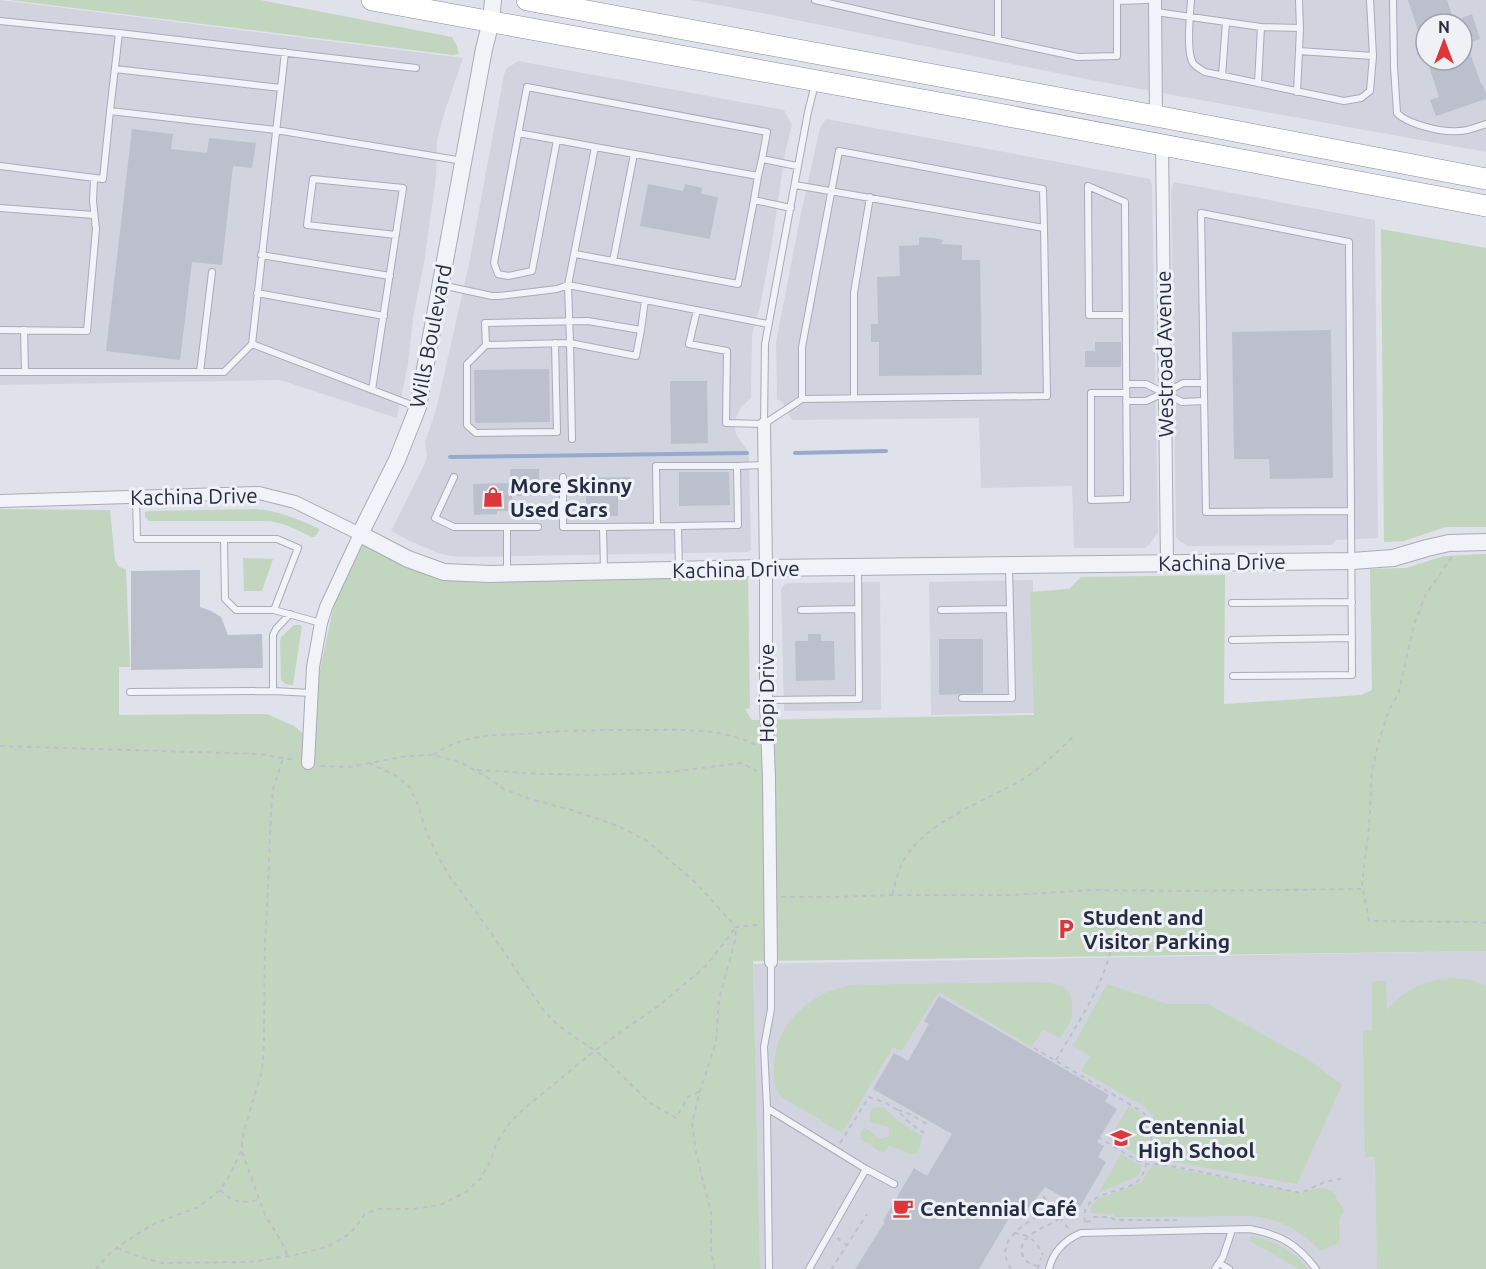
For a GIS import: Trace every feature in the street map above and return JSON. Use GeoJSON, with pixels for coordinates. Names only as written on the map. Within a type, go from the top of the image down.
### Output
{"type":"FeatureCollection","features":[{"type":"Feature","properties":{"kind":"highway"},"geometry":{"type":"LineString","coordinates":[[372,0],[816,80],[1486,206]]}},
{"type":"Feature","properties":{"kind":"highway"},"geometry":{"type":"LineString","coordinates":[[527,0],[1486,180]]}},
{"type":"Feature","properties":{"kind":"street","name":"Wills Boulevard"},"geometry":{"type":"LineString","coordinates":[[308,763],[313,667],[321,623],[326,607],[360,534],[397,460],[418,407],[491,21],[493,0]]}},
{"type":"Feature","properties":{"kind":"street"},"geometry":{"type":"LineString","coordinates":[[1156,6],[1156,117]]}},
{"type":"Feature","properties":{"kind":"street","name":"Westroad Avenue"},"geometry":{"type":"LineString","coordinates":[[1162,144],[1167,563]]}},
{"type":"Feature","properties":{"kind":"street","name":"Hopi Drive"},"geometry":{"type":"LineString","coordinates":[[764,424],[771,962]]}},
{"type":"Feature","properties":{"kind":"street","name":"Kachina Drive"},"geometry":{"type":"LineString","coordinates":[[0,501],[259,493],[295,502],[408,559],[444,572],[507,574],[766,568],[1352,561],[1393,558],[1449,543],[1486,542]]}},
{"type":"Feature","properties":{"kind":"lane"},"geometry":{"type":"LineString","coordinates":[[815,0],[1078,57],[1117,56],[1117,0],[1147,0]]}},
{"type":"Feature","properties":{"kind":"lane"},"geometry":{"type":"LineString","coordinates":[[998,0],[998,40]]}},
{"type":"Feature","properties":{"kind":"lane"},"geometry":{"type":"LineString","coordinates":[[1191,0],[1190,56],[1195,65],[1204,72],[1344,101],[1361,98],[1370,91],[1373,56],[1370,0]]}},
{"type":"Feature","properties":{"kind":"lane"},"geometry":{"type":"LineString","coordinates":[[1297,92],[1299,0]]}},
{"type":"Feature","properties":{"kind":"lane"},"geometry":{"type":"LineString","coordinates":[[1393,0],[1397,113],[1413,122],[1450,132],[1486,124]]}},
{"type":"Feature","properties":{"kind":"lane"},"geometry":{"type":"LineString","coordinates":[[1156,6],[1190,18],[1261,27],[1300,28]]}},
{"type":"Feature","properties":{"kind":"lane"},"geometry":{"type":"LineString","coordinates":[[0,21],[416,68]]}},
{"type":"Feature","properties":{"kind":"lane"},"geometry":{"type":"LineString","coordinates":[[1222,76],[1226,22]]}},
{"type":"Feature","properties":{"kind":"lane"},"geometry":{"type":"LineString","coordinates":[[1258,83],[1261,27]]}},
{"type":"Feature","properties":{"kind":"lane"},"geometry":{"type":"LineString","coordinates":[[0,166],[103,179],[119,33]]}},
{"type":"Feature","properties":{"kind":"lane"},"geometry":{"type":"LineString","coordinates":[[1299,51],[1373,56]]}},
{"type":"Feature","properties":{"kind":"lane"},"geometry":{"type":"LineString","coordinates":[[0,372],[224,372],[252,344],[285,52]]}},
{"type":"Feature","properties":{"kind":"lane"},"geometry":{"type":"LineString","coordinates":[[115,69],[281,88]]}},
{"type":"Feature","properties":{"kind":"lane"},"geometry":{"type":"LineString","coordinates":[[764,424],[765,344],[768,324],[816,80]]}},
{"type":"Feature","properties":{"kind":"lane"},"geometry":{"type":"LineString","coordinates":[[557,140],[532,272],[502,276],[498,274],[494,262],[527,87],[767,132],[738,284],[575,254]]}},
{"type":"Feature","properties":{"kind":"lane"},"geometry":{"type":"LineString","coordinates":[[110,111],[276,130],[464,161]]}},
{"type":"Feature","properties":{"kind":"lane"},"geometry":{"type":"LineString","coordinates":[[518,133],[758,176]]}},
{"type":"Feature","properties":{"kind":"lane"},"geometry":{"type":"LineString","coordinates":[[572,439],[568,285],[595,147]]}},
{"type":"Feature","properties":{"kind":"lane"},"geometry":{"type":"LineString","coordinates":[[697,310],[689,344],[727,351],[726,423],[764,424],[802,399],[1047,396],[1043,189],[839,152],[802,347],[802,399]]}},
{"type":"Feature","properties":{"kind":"lane"},"geometry":{"type":"LineString","coordinates":[[613,261],[634,153]]}},
{"type":"Feature","properties":{"kind":"lane"},"geometry":{"type":"LineString","coordinates":[[762,159],[798,166]]}},
{"type":"Feature","properties":{"kind":"lane"},"geometry":{"type":"LineString","coordinates":[[0,330],[87,331],[96,229],[93,201],[94,178]]}},
{"type":"Feature","properties":{"kind":"lane"},"geometry":{"type":"LineString","coordinates":[[372,390],[384,316],[403,188],[313,179],[307,225],[396,235]]}},
{"type":"Feature","properties":{"kind":"lane"},"geometry":{"type":"LineString","coordinates":[[795,185],[1044,228]]}},
{"type":"Feature","properties":{"kind":"lane"},"geometry":{"type":"LineString","coordinates":[[1126,315],[1089,315],[1088,186],[1125,202],[1126,315],[1126,384],[1126,393],[1126,401],[1127,499],[1091,500],[1091,393],[1126,393]]}},
{"type":"Feature","properties":{"kind":"lane"},"geometry":{"type":"LineString","coordinates":[[854,398],[854,293],[870,197]]}},
{"type":"Feature","properties":{"kind":"lane"},"geometry":{"type":"LineString","coordinates":[[754,200],[791,208]]}},
{"type":"Feature","properties":{"kind":"lane"},"geometry":{"type":"LineString","coordinates":[[0,208],[94,215]]}},
{"type":"Feature","properties":{"kind":"lane"},"geometry":{"type":"LineString","coordinates":[[1233,676],[1352,675],[1352,561],[1349,242],[1201,213],[1206,512],[1351,511]]}},
{"type":"Feature","properties":{"kind":"lane"},"geometry":{"type":"LineString","coordinates":[[261,255],[390,276]]}},
{"type":"Feature","properties":{"kind":"lane"},"geometry":{"type":"LineString","coordinates":[[200,372],[212,272]]}},
{"type":"Feature","properties":{"kind":"lane"},"geometry":{"type":"LineString","coordinates":[[441,285],[492,296],[556,289],[568,285],[768,324]]}},
{"type":"Feature","properties":{"kind":"lane"},"geometry":{"type":"LineString","coordinates":[[257,293],[384,316]]}},
{"type":"Feature","properties":{"kind":"lane"},"geometry":{"type":"LineString","coordinates":[[555,343],[557,432],[476,433],[467,425],[467,364],[486,345],[555,343],[570,343],[636,356],[645,300]]}},
{"type":"Feature","properties":{"kind":"lane"},"geometry":{"type":"LineString","coordinates":[[486,345],[485,323],[569,320],[641,330]]}},
{"type":"Feature","properties":{"kind":"lane"},"geometry":{"type":"LineString","coordinates":[[24,330],[26,372]]}},
{"type":"Feature","properties":{"kind":"lane"},"geometry":{"type":"LineString","coordinates":[[252,344],[418,407]]}},
{"type":"Feature","properties":{"kind":"lane"},"geometry":{"type":"LineString","coordinates":[[1126,401],[1146,401],[1183,383],[1204,383]]}},
{"type":"Feature","properties":{"kind":"lane"},"geometry":{"type":"LineString","coordinates":[[1126,384],[1146,384],[1182,402],[1204,401]]}},
{"type":"Feature","properties":{"kind":"lane"},"geometry":{"type":"LineString","coordinates":[[657,526],[656,466],[764,465]]}},
{"type":"Feature","properties":{"kind":"lane"},"geometry":{"type":"LineString","coordinates":[[563,477],[563,527],[738,525],[737,466]]}},
{"type":"Feature","properties":{"kind":"lane"},"geometry":{"type":"LineString","coordinates":[[454,477],[435,518],[454,527],[538,526]]}},
{"type":"Feature","properties":{"kind":"lane"},"geometry":{"type":"LineString","coordinates":[[136,496],[137,539],[277,539],[298,548],[274,610]]}},
{"type":"Feature","properties":{"kind":"lane"},"geometry":{"type":"LineString","coordinates":[[678,526],[679,570]]}},
{"type":"Feature","properties":{"kind":"lane"},"geometry":{"type":"LineString","coordinates":[[507,527],[507,574]]}},
{"type":"Feature","properties":{"kind":"lane"},"geometry":{"type":"LineString","coordinates":[[603,527],[604,571]]}},
{"type":"Feature","properties":{"kind":"lane"},"geometry":{"type":"LineString","coordinates":[[224,539],[225,599],[237,610],[274,610],[321,623]]}},
{"type":"Feature","properties":{"kind":"lane"},"geometry":{"type":"LineString","coordinates":[[962,698],[1012,698],[1009,565]]}},
{"type":"Feature","properties":{"kind":"lane"},"geometry":{"type":"LineString","coordinates":[[766,700],[859,699],[858,567]]}},
{"type":"Feature","properties":{"kind":"lane"},"geometry":{"type":"LineString","coordinates":[[1232,603],[1352,602]]}},
{"type":"Feature","properties":{"kind":"lane"},"geometry":{"type":"LineString","coordinates":[[801,610],[858,609]]}},
{"type":"Feature","properties":{"kind":"lane"},"geometry":{"type":"LineString","coordinates":[[941,610],[1010,609]]}},
{"type":"Feature","properties":{"kind":"lane"},"geometry":{"type":"LineString","coordinates":[[273,691],[273,635],[290,614]]}},
{"type":"Feature","properties":{"kind":"lane"},"geometry":{"type":"LineString","coordinates":[[1232,640],[1352,638]]}},
{"type":"Feature","properties":{"kind":"lane"},"geometry":{"type":"LineString","coordinates":[[130,692],[311,693]]}},
{"type":"Feature","properties":{"kind":"lane"},"geometry":{"type":"LineString","coordinates":[[769,1269],[764,1047],[771,1009],[771,962]]}},
{"type":"Feature","properties":{"kind":"lane"},"geometry":{"type":"LineString","coordinates":[[767,1108],[894,1184]]}},
{"type":"Feature","properties":{"kind":"lane"},"geometry":{"type":"LineString","coordinates":[[809,1269],[866,1168]]}},
{"type":"Feature","properties":{"kind":"lane"},"geometry":{"type":"LineString","coordinates":[[1049,1269],[1054,1255],[1062,1245],[1081,1233],[1251,1229],[1269,1232],[1288,1241],[1316,1269]]}},
{"type":"Feature","properties":{"kind":"lane"},"geometry":{"type":"LineString","coordinates":[[1229,1269],[1217,1266],[1232,1230]]}},
{"type":"Feature","properties":{"kind":"path"},"geometry":{"type":"LineString","coordinates":[[1462,543],[1426,594],[1414,625],[1398,694],[1389,710],[1379,741],[1372,771],[1369,827],[1362,884],[1370,921],[1486,923]]}},
{"type":"Feature","properties":{"kind":"path"},"geometry":{"type":"LineString","coordinates":[[433,755],[446,746],[471,738],[555,731],[689,730],[743,738],[767,750]]}},
{"type":"Feature","properties":{"kind":"path"},"geometry":{"type":"LineString","coordinates":[[892,895],[905,857],[920,839],[947,820],[1027,777],[1074,736]]}},
{"type":"Feature","properties":{"kind":"path"},"geometry":{"type":"LineString","coordinates":[[0,746],[260,754],[324,767],[350,766],[407,756],[433,755],[460,762],[504,789],[618,826],[647,841],[696,882],[736,927],[735,941],[719,999],[716,1042],[692,1123],[696,1152],[711,1213],[711,1252],[715,1269]]}},
{"type":"Feature","properties":{"kind":"path"},"geometry":{"type":"LineString","coordinates":[[96,1269],[111,1252],[143,1230],[199,1207],[220,1190],[242,1151],[244,1130],[262,1071],[271,812],[273,789],[283,758]]}},
{"type":"Feature","properties":{"kind":"path"},"geometry":{"type":"LineString","coordinates":[[475,770],[604,775],[671,772],[741,762],[769,778]]}},
{"type":"Feature","properties":{"kind":"path"},"geometry":{"type":"LineString","coordinates":[[369,763],[397,776],[410,788],[426,831],[450,877],[544,1011],[559,1026],[614,1067],[650,1104],[676,1118],[688,1096],[700,1091]]}},
{"type":"Feature","properties":{"kind":"path"},"geometry":{"type":"LineString","coordinates":[[770,898],[1013,895],[1092,890],[1363,890]]}},
{"type":"Feature","properties":{"kind":"path"},"geometry":{"type":"LineString","coordinates":[[117,1248],[162,1263],[250,1262],[328,1246],[351,1233],[365,1214],[380,1209],[413,1209],[440,1205],[466,1192],[481,1178],[491,1160],[497,1142],[519,1113],[594,1051],[661,1004],[706,966],[736,927],[770,924]]}},
{"type":"Feature","properties":{"kind":"path"},"geometry":{"type":"LineString","coordinates":[[1056,1060],[1096,990],[1108,963],[1115,927]]}},
{"type":"Feature","properties":{"kind":"path"},"geometry":{"type":"LineString","coordinates":[[1035,1048],[1126,1101],[1148,1117],[1151,1124],[1152,1136],[1142,1176],[1134,1184],[1092,1200],[1084,1215],[1085,1222]]}},
{"type":"Feature","properties":{"kind":"path"},"geometry":{"type":"LineString","coordinates":[[835,1150],[869,1097],[910,1114],[927,1124],[928,1121]]}},
{"type":"Feature","properties":{"kind":"path"},"geometry":{"type":"LineString","coordinates":[[896,1109],[924,1133]]}},
{"type":"Feature","properties":{"kind":"path"},"geometry":{"type":"LineString","coordinates":[[1098,1137],[1146,1164],[1183,1168],[1301,1192],[1324,1182],[1346,1178]]}},
{"type":"Feature","properties":{"kind":"path"},"geometry":{"type":"LineString","coordinates":[[242,1151],[265,1215],[288,1256]]}},
{"type":"Feature","properties":{"kind":"path"},"geometry":{"type":"LineString","coordinates":[[1029,1185],[1051,1205],[1068,1228]]}},
{"type":"Feature","properties":{"kind":"path"},"geometry":{"type":"LineString","coordinates":[[220,1190],[237,1202],[259,1200]]}},
{"type":"Feature","properties":{"kind":"path"},"geometry":{"type":"LineString","coordinates":[[1011,1269],[1006,1253],[1014,1233],[1051,1205]]}},
{"type":"Feature","properties":{"kind":"path"},"geometry":{"type":"LineString","coordinates":[[833,1269],[867,1214]]}},
{"type":"Feature","properties":{"kind":"path"},"geometry":{"type":"LineString","coordinates":[[1038,1266],[1023,1258],[1022,1245],[1028,1236],[1060,1218]]}},
{"type":"Feature","properties":{"kind":"path"},"geometry":{"type":"LineString","coordinates":[[1014,1233],[1028,1236],[1036,1242],[1043,1255]]}},
{"type":"Feature","properties":{"kind":"shaded area"},"geometry":{"type":"Polygon","coordinates":[[[0,0],[463,58],[437,140],[436,177],[424,263],[397,418],[280,380],[0,385],[0,0]]]}},
{"type":"Feature","properties":{"kind":"shaded area"},"geometry":{"type":"Polygon","coordinates":[[[691,0],[1486,0],[1486,152],[1091,80],[691,0]]]}},
{"type":"Feature","properties":{"kind":"shaded area"},"geometry":{"type":"Polygon","coordinates":[[[518,61],[784,110],[792,125],[785,153],[760,307],[752,335],[751,398],[742,406],[735,419],[737,436],[749,457],[751,550],[748,552],[451,556],[438,553],[391,531],[427,456],[425,442],[436,410],[469,264],[504,75],[506,69],[518,61]]]}},
{"type":"Feature","properties":{"kind":"shaded area"},"geometry":{"type":"Polygon","coordinates":[[[826,119],[1150,179],[1152,185],[1158,532],[1145,548],[1074,548],[1072,486],[981,488],[979,418],[792,420],[783,403],[777,399],[776,342],[802,208],[820,128],[826,119]]]}},
{"type":"Feature","properties":{"kind":"shaded area"},"geometry":{"type":"Polygon","coordinates":[[[1174,182],[1375,220],[1378,538],[1336,540],[1329,545],[1188,546],[1176,537],[1171,190],[1174,182]]]}},
{"type":"Feature","properties":{"kind":"shaded area"},"geometry":{"type":"Polygon","coordinates":[[[1033,580],[1034,713],[931,715],[929,582],[1033,580]]]}},
{"type":"Feature","properties":{"kind":"shaded area"},"geometry":{"type":"Polygon","coordinates":[[[880,582],[881,710],[784,711],[781,590],[783,586],[787,583],[880,582]]]}},
{"type":"Feature","properties":{"kind":"shaded area","name":"Centennial High School"},"geometry":{"type":"Polygon","coordinates":[[[1486,951],[1486,1269],[760,1269],[753,964],[1486,951]]]}},
{"type":"Feature","properties":{"kind":"green space"},"geometry":{"type":"Polygon","coordinates":[[[10,0],[260,0],[452,37],[459,54],[453,55],[10,0]]]}},
{"type":"Feature","properties":{"kind":"green space"},"geometry":{"type":"Polygon","coordinates":[[[1381,229],[1486,248],[1486,527],[1446,527],[1404,541],[1384,542],[1381,229]]]}},
{"type":"Feature","properties":{"kind":"green space"},"geometry":{"type":"Polygon","coordinates":[[[0,509],[110,510],[115,560],[119,567],[126,569],[130,667],[119,667],[119,715],[267,714],[294,726],[306,736],[316,733],[317,684],[338,586],[362,542],[421,564],[748,573],[750,708],[745,709],[752,720],[1034,715],[1030,592],[1069,589],[1081,577],[1225,575],[1224,704],[1361,695],[1372,690],[1370,569],[1406,568],[1444,556],[1486,554],[1486,951],[753,961],[760,1269],[0,1269],[0,509]]]}},
{"type":"Feature","properties":{"kind":"green space"},"geometry":{"type":"Polygon","coordinates":[[[257,509],[282,514],[320,529],[315,537],[312,537],[286,525],[270,521],[149,521],[145,517],[145,512],[151,511],[257,509]]]}},
{"type":"Feature","properties":{"kind":"green space"},"geometry":{"type":"Polygon","coordinates":[[[243,558],[273,559],[262,591],[244,591],[243,558]]]}},
{"type":"Feature","properties":{"kind":"green space"},"geometry":{"type":"Polygon","coordinates":[[[294,625],[302,626],[293,685],[291,685],[281,679],[280,642],[281,637],[294,625]]]}},
{"type":"Feature","properties":{"kind":"green space"},"geometry":{"type":"Polygon","coordinates":[[[1454,978],[1472,980],[1486,986],[1486,1269],[1377,1269],[1375,1157],[1365,1157],[1363,1031],[1372,1030],[1372,981],[1386,981],[1387,1010],[1409,991],[1425,983],[1454,978]]]}},
{"type":"Feature","properties":{"kind":"green space"},"geometry":{"type":"Polygon","coordinates":[[[1038,982],[1062,987],[1067,990],[1072,999],[1072,1017],[1060,1038],[1043,1030],[1031,1047],[939,992],[901,1051],[893,1047],[842,1133],[780,1096],[776,1088],[774,1064],[783,1032],[796,1014],[826,993],[851,985],[1038,982]]]}},
{"type":"Feature","properties":{"kind":"green space"},"geometry":{"type":"Polygon","coordinates":[[[1107,984],[1168,1004],[1208,1004],[1309,1060],[1342,1085],[1297,1184],[1163,1160],[1152,1156],[1155,1129],[1153,1117],[1144,1106],[1081,1071],[1090,1056],[1073,1046],[1107,984]]]}},
{"type":"Feature","properties":{"kind":"green space"},"geometry":{"type":"Polygon","coordinates":[[[1129,1106],[1143,1116],[1149,1126],[1147,1147],[1143,1155],[1137,1155],[1109,1138],[1129,1106]]]}},
{"type":"Feature","properties":{"kind":"green space"},"geometry":{"type":"Polygon","coordinates":[[[872,1108],[884,1108],[901,1123],[922,1136],[915,1153],[889,1146],[884,1153],[860,1139],[864,1128],[881,1139],[889,1136],[888,1127],[870,1122],[872,1108]]]}},
{"type":"Feature","properties":{"kind":"green space"},"geometry":{"type":"Polygon","coordinates":[[[1121,1154],[1141,1166],[1142,1169],[1138,1176],[1099,1192],[1121,1154]]]}},
{"type":"Feature","properties":{"kind":"green space"},"geometry":{"type":"Polygon","coordinates":[[[1154,1165],[1301,1193],[1320,1188],[1328,1189],[1337,1195],[1336,1199],[1343,1207],[1344,1212],[1339,1219],[1339,1243],[1321,1251],[1289,1226],[1262,1217],[1116,1217],[1112,1214],[1090,1213],[1092,1205],[1098,1199],[1140,1183],[1154,1165]]]}},
{"type":"Feature","properties":{"kind":"green space"},"geometry":{"type":"Polygon","coordinates":[[[1250,1236],[1282,1247],[1308,1269],[1299,1269],[1250,1241],[1250,1236]]]}},
{"type":"Feature","properties":{"kind":"building"},"geometry":{"type":"Polygon","coordinates":[[[1408,0],[1447,0],[1451,12],[1414,12],[1414,18],[1408,0]]]}},
{"type":"Feature","properties":{"kind":"building"},"geometry":{"type":"Polygon","coordinates":[[[1474,20],[1480,39],[1474,41],[1474,20]]]}},
{"type":"Feature","properties":{"kind":"building"},"geometry":{"type":"Polygon","coordinates":[[[1474,64],[1486,99],[1436,116],[1430,100],[1439,97],[1431,72],[1474,72],[1474,64]]]}},
{"type":"Feature","properties":{"kind":"building"},"geometry":{"type":"Polygon","coordinates":[[[132,129],[173,134],[171,149],[207,153],[209,138],[256,143],[252,168],[233,166],[222,265],[192,262],[180,360],[106,351],[132,129]]]}},
{"type":"Feature","properties":{"kind":"building"},"geometry":{"type":"Polygon","coordinates":[[[648,184],[683,191],[685,184],[702,188],[701,194],[718,197],[710,239],[640,226],[648,184]]]}},
{"type":"Feature","properties":{"kind":"building"},"geometry":{"type":"Polygon","coordinates":[[[919,237],[943,240],[941,244],[962,245],[962,260],[980,260],[982,375],[879,376],[879,342],[871,342],[871,324],[878,324],[877,277],[900,276],[899,246],[919,245],[919,237]]]}},
{"type":"Feature","properties":{"kind":"building"},"geometry":{"type":"Polygon","coordinates":[[[1331,330],[1333,478],[1270,479],[1269,459],[1234,459],[1232,332],[1331,330]]]}},
{"type":"Feature","properties":{"kind":"building"},"geometry":{"type":"Polygon","coordinates":[[[1095,342],[1121,342],[1121,367],[1085,367],[1085,351],[1095,351],[1095,342]]]}},
{"type":"Feature","properties":{"kind":"building"},"geometry":{"type":"Polygon","coordinates":[[[549,369],[550,422],[475,423],[474,370],[549,369]]]}},
{"type":"Feature","properties":{"kind":"building"},"geometry":{"type":"Polygon","coordinates":[[[670,381],[707,381],[708,443],[671,444],[670,381]]]}},
{"type":"Feature","properties":{"kind":"building"},"geometry":{"type":"Polygon","coordinates":[[[510,469],[539,469],[539,496],[512,496],[512,511],[474,515],[473,484],[510,483],[510,469]]]}},
{"type":"Feature","properties":{"kind":"building"},"geometry":{"type":"Polygon","coordinates":[[[679,472],[729,472],[730,505],[679,506],[679,472]]]}},
{"type":"Feature","properties":{"kind":"building"},"geometry":{"type":"Polygon","coordinates":[[[630,477],[630,495],[618,495],[618,516],[586,516],[586,496],[573,496],[573,478],[630,477]]]}},
{"type":"Feature","properties":{"kind":"building"},"geometry":{"type":"Polygon","coordinates":[[[200,570],[200,607],[221,617],[228,635],[262,634],[263,668],[131,670],[131,571],[200,570]]]}},
{"type":"Feature","properties":{"kind":"building"},"geometry":{"type":"Polygon","coordinates":[[[808,634],[821,634],[821,641],[834,641],[835,680],[796,681],[795,641],[808,641],[808,634]]]}},
{"type":"Feature","properties":{"kind":"building"},"geometry":{"type":"Polygon","coordinates":[[[939,639],[983,639],[983,693],[939,695],[939,639]]]}},
{"type":"Feature","properties":{"kind":"building"},"geometry":{"type":"Polygon","coordinates":[[[939,996],[1109,1095],[1105,1101],[1117,1109],[1097,1142],[1104,1146],[1098,1157],[1106,1162],[1080,1207],[1045,1187],[1020,1219],[1012,1213],[979,1269],[855,1269],[885,1222],[883,1221],[914,1168],[927,1176],[952,1134],[873,1089],[894,1053],[908,1061],[929,1024],[924,1021],[939,996]]]}},
{"type":"Feature","properties":{"kind":"waterway"},"geometry":{"type":"LineString","coordinates":[[795,453],[886,451]]}},
{"type":"Feature","properties":{"kind":"waterway"},"geometry":{"type":"LineString","coordinates":[[450,457],[747,453]]}},
{"type":"Feature","properties":{"kind":"place","name":"More Skinny Used Cars"},"geometry":{"type":"Point","coordinates":[493,497]}},
{"type":"Feature","properties":{"kind":"place","name":"Student and Visitor Parking"},"geometry":{"type":"Point","coordinates":[1066,929]}},
{"type":"Feature","properties":{"kind":"place","name":"Centennial High School"},"geometry":{"type":"Point","coordinates":[1121,1138]}},
{"type":"Feature","properties":{"kind":"place","name":"Centennial Café"},"geometry":{"type":"Point","coordinates":[903,1208]}}]}
